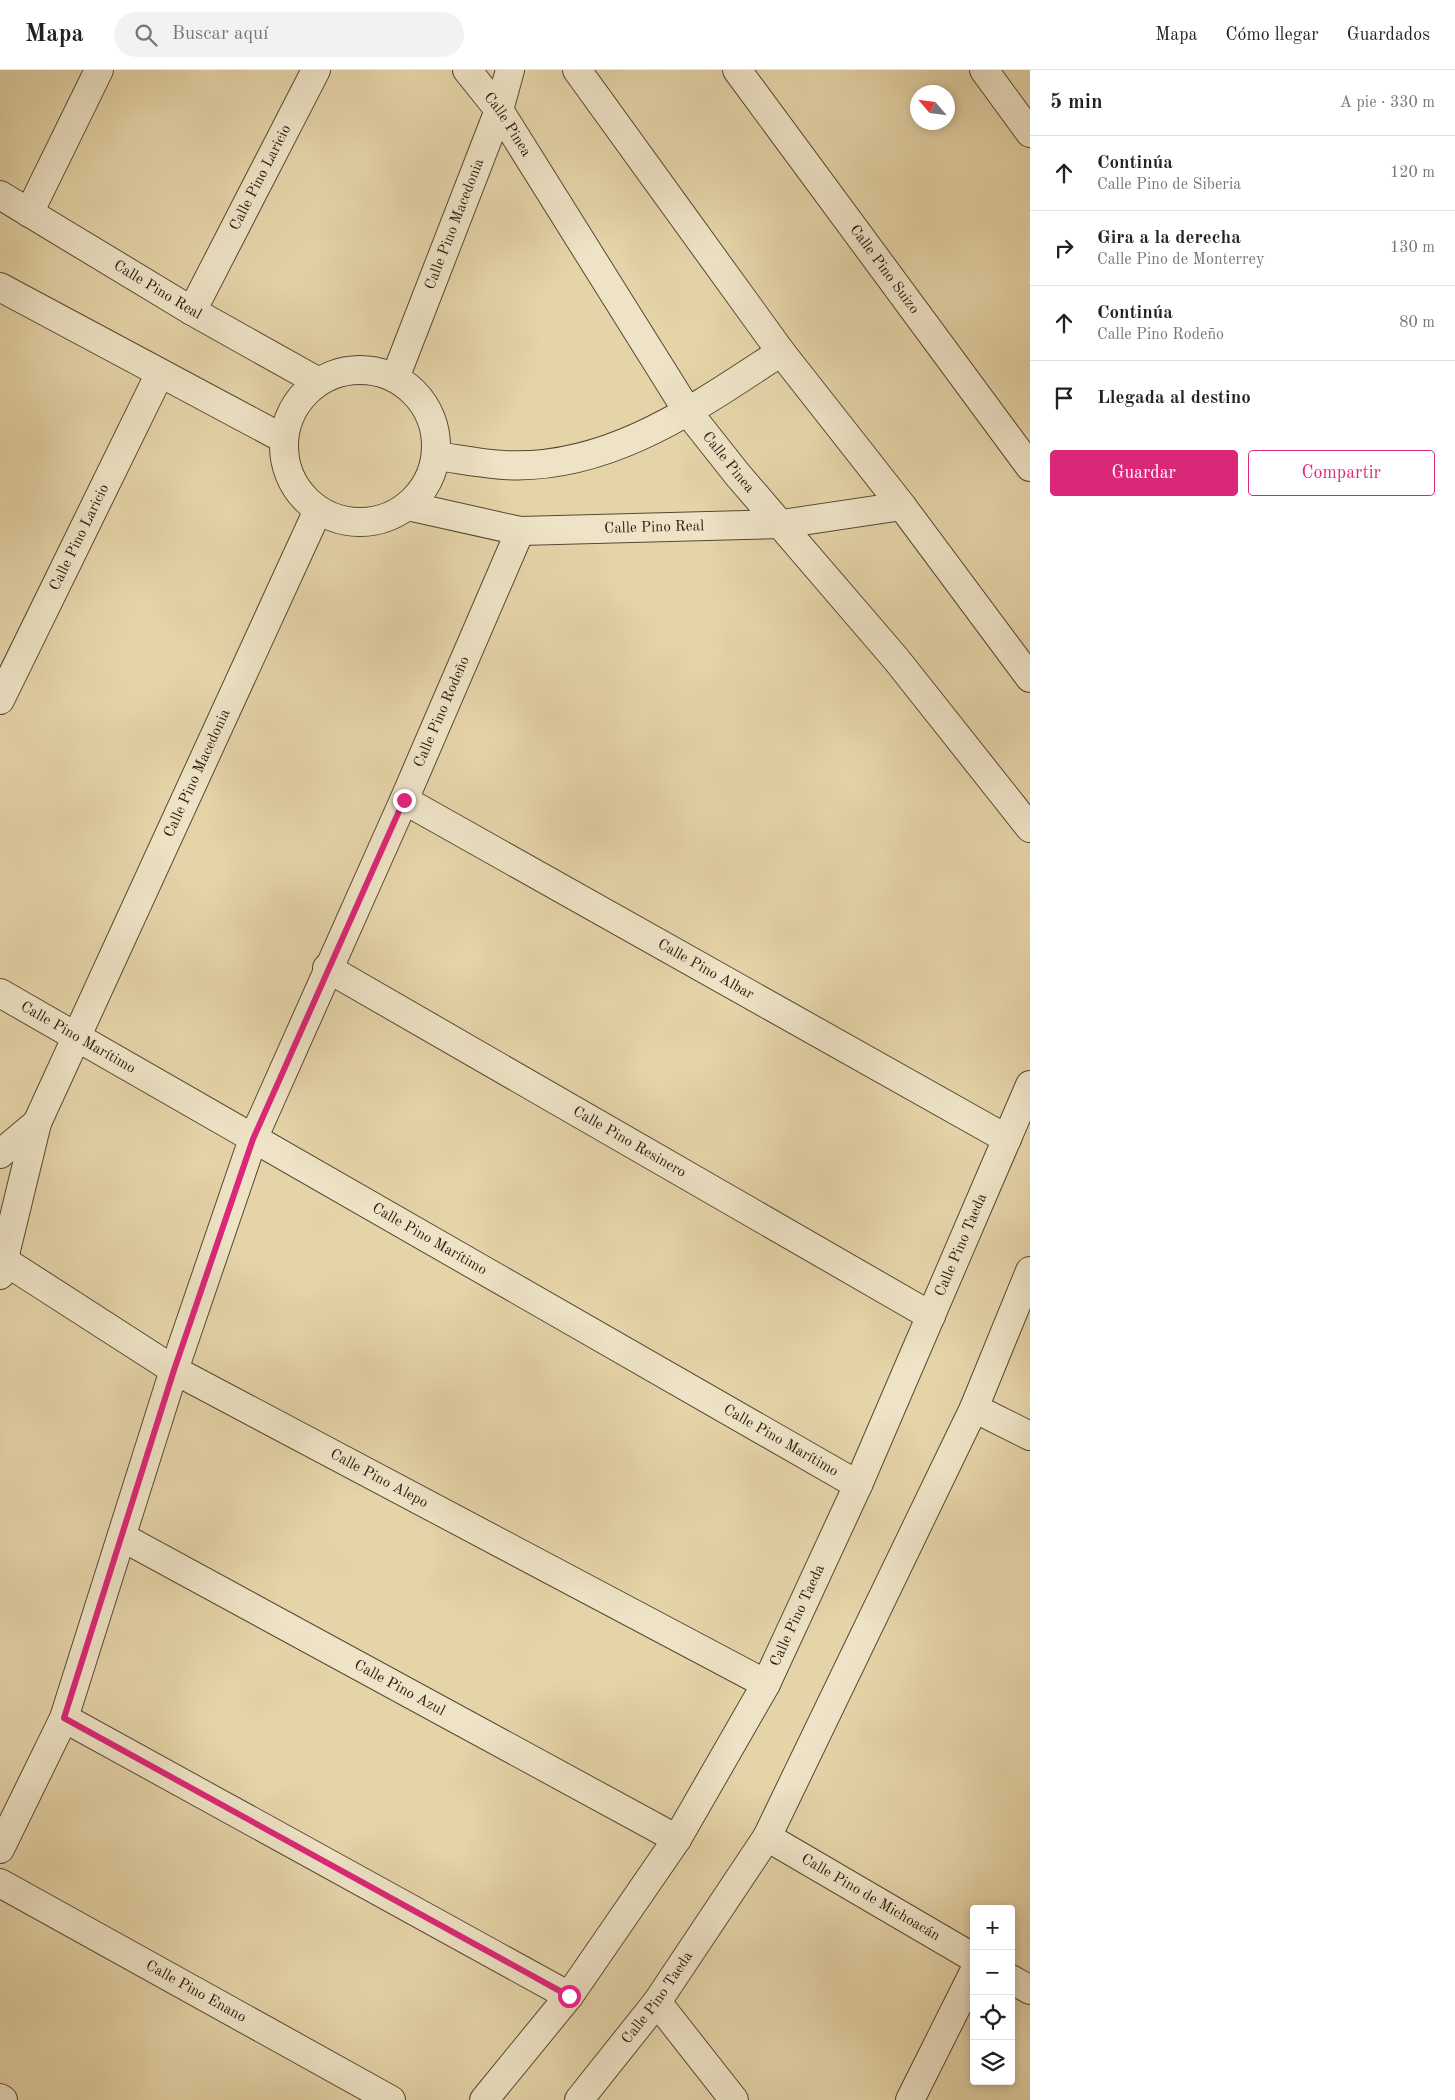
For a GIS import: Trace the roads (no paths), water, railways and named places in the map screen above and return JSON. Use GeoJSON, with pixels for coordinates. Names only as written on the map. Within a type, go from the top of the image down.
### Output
{"type":"FeatureCollection","features":[{"type":"Feature","properties":{"kind":"street"},"geometry":{"type":"LineString","coordinates":[[29,213],[99,70]]}},
{"type":"Feature","properties":{"kind":"street","name":"Calle Pino Laricio"},"geometry":{"type":"LineString","coordinates":[[192,311],[316,70]]}},
{"type":"Feature","properties":{"kind":"street","name":"Calle Pinea"},"geometry":{"type":"LineString","coordinates":[[467,70],[499,110],[688,412],[737,474],[782,524],[896,659],[1030,828]]}},
{"type":"Feature","properties":{"kind":"street","name":"Calle Pino Macedonia"},"geometry":{"type":"LineString","coordinates":[[395,378],[499,110],[510,70]]}},
{"type":"Feature","properties":{"kind":"street"},"geometry":{"type":"LineString","coordinates":[[577,70],[781,352],[902,506],[1030,678]]}},
{"type":"Feature","properties":{"kind":"street","name":"Calle Pino Suizo"},"geometry":{"type":"LineString","coordinates":[[737,70],[1030,467]]}},
{"type":"Feature","properties":{"kind":"street"},"geometry":{"type":"LineString","coordinates":[[984,70],[1030,133]]}},
{"type":"Feature","properties":{"kind":"street","name":"Calle Pino Real"},"geometry":{"type":"LineString","coordinates":[[0,196],[192,311],[317,381]]}},
{"type":"Feature","properties":{"kind":"street"},"geometry":{"type":"LineString","coordinates":[[0,287],[284,438]]}},
{"type":"Feature","properties":{"kind":"street"},"geometry":{"type":"LineString","coordinates":[[436,456],[505,465],[552,462],[614,448],[688,412],[781,352]]}},
{"type":"Feature","properties":{"kind":"street"},"geometry":{"type":"LineString","coordinates":[[350,370],[373,371],[395,378],[414,391],[428,410],[436,433],[436,456],[427,484],[408,506],[387,518],[364,523],[340,520],[318,510],[303,497],[291,479],[285,460],[284,438],[289,420],[301,397],[317,381],[350,370]]}},
{"type":"Feature","properties":{"kind":"street","name":"Calle Pino Laricio"},"geometry":{"type":"LineString","coordinates":[[0,700],[160,373]]}},
{"type":"Feature","properties":{"kind":"street","name":"Calle Pino Real"},"geometry":{"type":"LineString","coordinates":[[408,506],[520,531],[782,524],[902,506]]}},
{"type":"Feature","properties":{"kind":"street","name":"Calle Pino Macedonia"},"geometry":{"type":"LineString","coordinates":[[37,1123],[318,510]]}},
{"type":"Feature","properties":{"kind":"street","name":"Calle Pino Rodeño"},"geometry":{"type":"LineString","coordinates":[[0,1849],[64,1718],[174,1370],[253,1139],[327,968],[404,800],[520,531]]}},
{"type":"Feature","properties":{"kind":"street","name":"Calle Pino Albar"},"geometry":{"type":"LineString","coordinates":[[404,800],[1007,1139]]}},
{"type":"Feature","properties":{"kind":"street","name":"Calle Pino Resinero"},"geometry":{"type":"LineString","coordinates":[[327,968],[930,1316]]}},
{"type":"Feature","properties":{"kind":"street","name":"Calle Pino Marítimo"},"geometry":{"type":"LineString","coordinates":[[0,993],[858,1485]]}},
{"type":"Feature","properties":{"kind":"street","name":"Calle Pino Taeda"},"geometry":{"type":"LineString","coordinates":[[484,2100],[569,1996],[677,1839],[766,1684],[858,1485],[1030,1084]]}},
{"type":"Feature","properties":{"kind":"street"},"geometry":{"type":"LineString","coordinates":[[0,1154],[37,1123]]}},
{"type":"Feature","properties":{"kind":"street"},"geometry":{"type":"LineString","coordinates":[[1,1264],[37,1123]]}},
{"type":"Feature","properties":{"kind":"street","name":"Calle Pino Alepo"},"geometry":{"type":"LineString","coordinates":[[1,1264],[174,1370],[766,1684]]}},
{"type":"Feature","properties":{"kind":"street","name":"Calle Pino Taeda"},"geometry":{"type":"LineString","coordinates":[[579,2100],[657,2002],[767,1837],[974,1408],[1030,1271]]}},
{"type":"Feature","properties":{"kind":"street"},"geometry":{"type":"LineString","coordinates":[[974,1408],[1030,1436]]}},
{"type":"Feature","properties":{"kind":"street","name":"Calle Pino Azul"},"geometry":{"type":"LineString","coordinates":[[122,1537],[677,1839]]}},
{"type":"Feature","properties":{"kind":"street"},"geometry":{"type":"LineString","coordinates":[[64,1718],[569,1996]]}},
{"type":"Feature","properties":{"kind":"street","name":"Calle Pino de Michoacán"},"geometry":{"type":"LineString","coordinates":[[767,1837],[970,1956]]}},
{"type":"Feature","properties":{"kind":"street","name":"Calle Pino Enano"},"geometry":{"type":"LineString","coordinates":[[0,1883],[391,2100]]}},
{"type":"Feature","properties":{"kind":"street"},"geometry":{"type":"LineString","coordinates":[[910,2100],[970,1980]]}},
{"type":"Feature","properties":{"kind":"street"},"geometry":{"type":"LineString","coordinates":[[1015,1981],[1030,1990]]}},
{"type":"Feature","properties":{"kind":"street"},"geometry":{"type":"LineString","coordinates":[[657,2002],[734,2100]]}}]}
